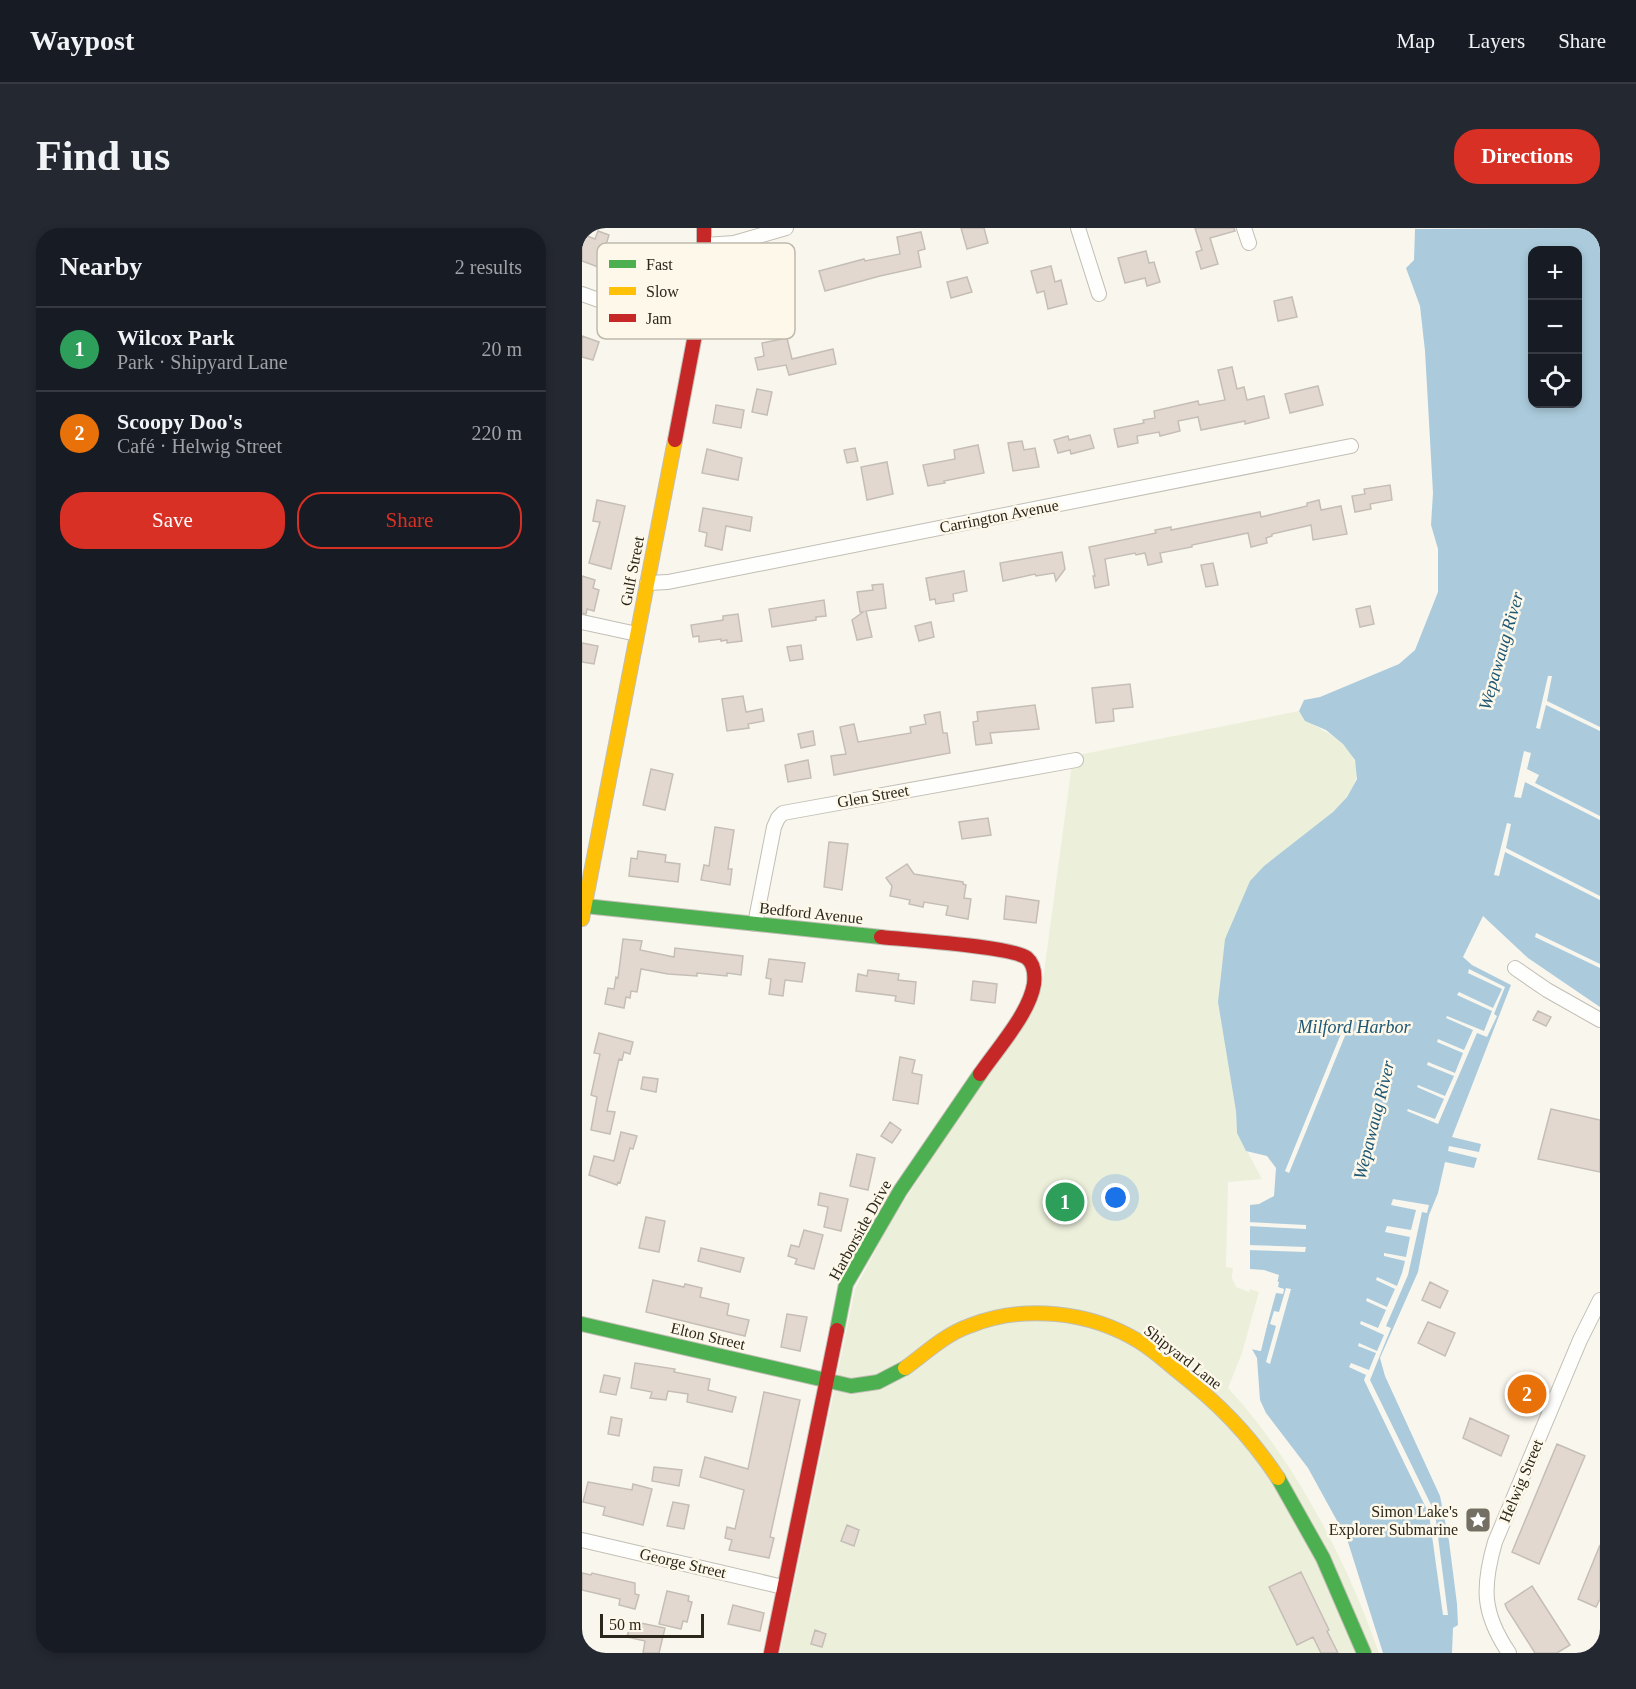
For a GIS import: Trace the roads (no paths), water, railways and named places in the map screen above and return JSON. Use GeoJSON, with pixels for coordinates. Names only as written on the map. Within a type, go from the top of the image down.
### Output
{"type":"FeatureCollection","features":[{"type":"Feature","properties":{"kind":"street","name":"Gulf Street"},"geometry":{"type":"LineString","coordinates":[[704,228],[705,243]]}},
{"type":"Feature","properties":{"kind":"street"},"geometry":{"type":"LineString","coordinates":[[734,243],[786,228]]}},
{"type":"Feature","properties":{"kind":"street"},"geometry":{"type":"LineString","coordinates":[[1078,228],[1099,294]]}},
{"type":"Feature","properties":{"kind":"street"},"geometry":{"type":"LineString","coordinates":[[1245,228],[1249,243]]}},
{"type":"Feature","properties":{"kind":"street"},"geometry":{"type":"LineString","coordinates":[[582,294],[597,299]]}},
{"type":"Feature","properties":{"kind":"street","name":"Gulf Street"},"geometry":{"type":"LineString","coordinates":[[583,912],[694,339]]}},
{"type":"Feature","properties":{"kind":"street","name":"Carrington Avenue"},"geometry":{"type":"LineString","coordinates":[[647,583],[668,582],[1351,446]]}},
{"type":"Feature","properties":{"kind":"street"},"geometry":{"type":"LineString","coordinates":[[582,622],[637,634]]}},
{"type":"Feature","properties":{"kind":"street","name":"Glen Street"},"geometry":{"type":"LineString","coordinates":[[755,924],[774,827],[783,813],[1076,760]]}},
{"type":"Feature","properties":{"kind":"street","name":"Bedford Avenue"},"geometry":{"type":"LineString","coordinates":[[583,912],[755,924],[995,949],[1023,956],[1031,963]]}},
{"type":"Feature","properties":{"kind":"street","name":"Harborside Drive"},"geometry":{"type":"LineString","coordinates":[[771,1653],[846,1284],[900,1191],[1024,1010],[1035,977],[1031,963]]}},
{"type":"Feature","properties":{"kind":"street"},"geometry":{"type":"LineString","coordinates":[[1515,968],[1547,990],[1600,1020]]}},
{"type":"Feature","properties":{"kind":"street","name":"Helwig Street"},"geometry":{"type":"LineString","coordinates":[[1509,1653],[1490,1619],[1486,1600],[1486,1580],[1495,1542],[1580,1340],[1600,1300]]}},
{"type":"Feature","properties":{"kind":"street","name":"Shipyard Lane"},"geometry":{"type":"LineString","coordinates":[[826,1381],[850,1386],[866,1386],[882,1382],[907,1367],[951,1333],[972,1323],[1023,1313],[1042,1312],[1084,1318],[1143,1343],[1226,1412],[1262,1454],[1297,1510],[1319,1551],[1364,1653]]}},
{"type":"Feature","properties":{"kind":"street","name":"Elton Street"},"geometry":{"type":"LineString","coordinates":[[582,1324],[826,1381]]}},
{"type":"Feature","properties":{"kind":"street","name":"George Street"},"geometry":{"type":"LineString","coordinates":[[582,1540],[783,1587]]}},
{"type":"Feature","properties":{"kind":"water","name":"Milford Harbor"},"geometry":{"type":"Polygon","coordinates":[[[1600,228],[1600,1007],[1528,958],[1483,916],[1463,957],[1472,965],[1511,985],[1452,1137],[1481,1144],[1479,1152],[1449,1146],[1448,1151],[1477,1158],[1474,1168],[1445,1162],[1438,1193],[1429,1215],[1418,1272],[1380,1358],[1385,1376],[1440,1496],[1449,1541],[1457,1604],[1458,1625],[1453,1628],[1452,1653],[1383,1653],[1347,1539],[1308,1468],[1266,1413],[1260,1400],[1257,1358],[1252,1349],[1261,1351],[1279,1275],[1264,1270],[1250,1269],[1250,1205],[1259,1204],[1274,1196],[1276,1168],[1267,1156],[1246,1151],[1237,1133],[1236,1111],[1218,1002],[1225,939],[1250,881],[1264,866],[1333,812],[1347,797],[1357,779],[1355,760],[1343,744],[1326,730],[1305,721],[1299,711],[1304,700],[1320,697],[1399,664],[1415,650],[1438,592],[1438,549],[1431,525],[1433,493],[1425,351],[1420,306],[1406,268],[1414,260],[1415,229],[1600,228]]]}},
{"type":"Feature","properties":{"kind":"place","name":"Wilcox Park"},"geometry":{"type":"Point","coordinates":[1065,1202]}},
{"type":"Feature","properties":{"kind":"place","name":"Scoopy Doo's"},"geometry":{"type":"Point","coordinates":[1527,1394]}},
{"type":"Feature","properties":{"kind":"place","name":"Simon Lake's Explorer Submarine"},"geometry":{"type":"Point","coordinates":[1478,1520]}},
{"type":"Feature","properties":{"kind":"water label","name":"Wepawaug River"},"geometry":{"type":"Point","coordinates":[1501,651]}},
{"type":"Feature","properties":{"kind":"water label","name":"Wepawaug River"},"geometry":{"type":"Point","coordinates":[1374,1120]}}]}
